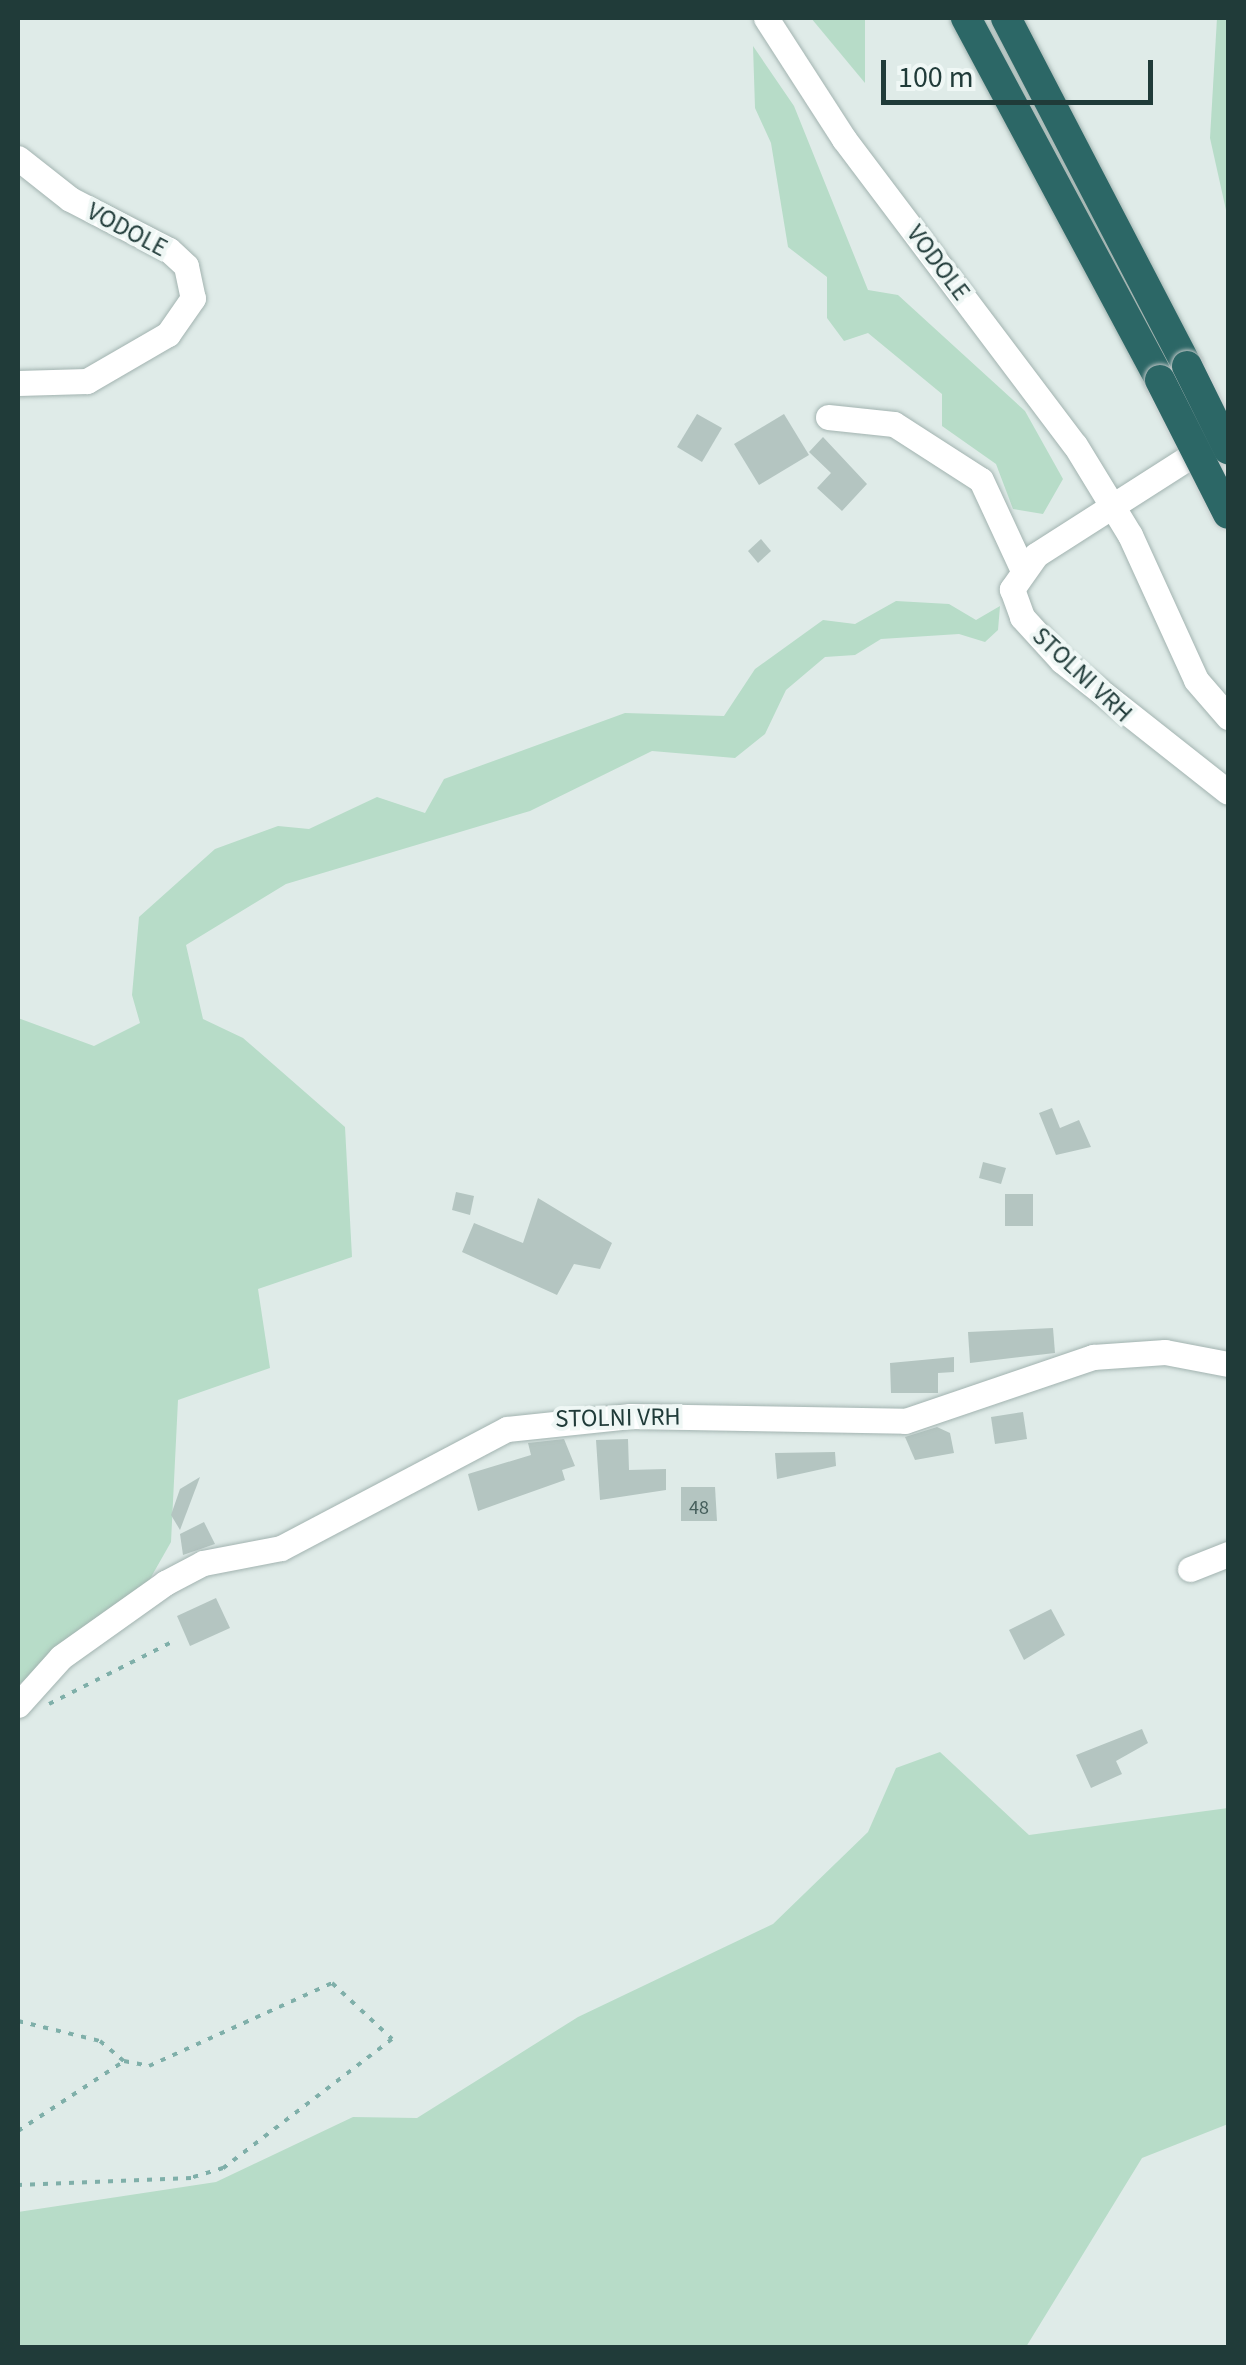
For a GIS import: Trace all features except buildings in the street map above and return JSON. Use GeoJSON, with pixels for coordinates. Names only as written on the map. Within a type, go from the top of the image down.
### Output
{"type":"FeatureCollection","features":[{"type":"Feature","properties":{"kind":"highway"},"geometry":{"type":"LineString","coordinates":[[966,18],[1173,373],[1228,449]]}},
{"type":"Feature","properties":{"kind":"highway"},"geometry":{"type":"LineString","coordinates":[[1006,18],[1173,373],[1228,514]]}},
{"type":"Feature","properties":{"kind":"street","name":"VODOLE"},"geometry":{"type":"LineString","coordinates":[[766,18],[1113,506],[1196,680],[1228,718]]}},
{"type":"Feature","properties":{"kind":"street","name":"VODOLE"},"geometry":{"type":"LineString","coordinates":[[18,158],[70,199],[168,250],[186,266],[194,298],[168,334],[88,380],[18,383]]}},
{"type":"Feature","properties":{"kind":"street"},"geometry":{"type":"LineString","coordinates":[[828,417],[894,424],[966,468],[981,480],[1021,566],[1228,433]]}},
{"type":"Feature","properties":{"kind":"street","name":"STOLNI VRH"},"geometry":{"type":"LineString","coordinates":[[1021,566],[1014,601],[1035,634],[1122,716],[1228,792]]}},
{"type":"Feature","properties":{"kind":"street","name":"STOLNI VRH"},"geometry":{"type":"LineString","coordinates":[[30,1706],[61,1658],[165,1583],[203,1563],[299,1540],[507,1429],[630,1416],[905,1422],[1093,1357],[1165,1352],[1228,1364]]}},
{"type":"Feature","properties":{"kind":"street"},"geometry":{"type":"LineString","coordinates":[[1190,1570],[1228,1554]]}},
{"type":"Feature","properties":{"kind":"path"},"geometry":{"type":"LineString","coordinates":[[30,1706],[170,1643]]}},
{"type":"Feature","properties":{"kind":"path"},"geometry":{"type":"LineString","coordinates":[[18,2130],[124,2061],[170,2060],[332,1984],[392,2039],[223,2168],[192,2178],[18,2185]]}},
{"type":"Feature","properties":{"kind":"path"},"geometry":{"type":"LineString","coordinates":[[18,2020],[100,2041],[124,2061]]}},
{"type":"Feature","properties":{"kind":"green space"},"geometry":{"type":"Polygon","coordinates":[[[811,18],[865,18],[865,83],[811,18]]]}},
{"type":"Feature","properties":{"kind":"green space"},"geometry":{"type":"Polygon","coordinates":[[[1217,18],[1228,18],[1228,219],[1210,138],[1217,18]]]}},
{"type":"Feature","properties":{"kind":"green space"},"geometry":{"type":"Polygon","coordinates":[[[753,46],[794,106],[868,290],[898,295],[1025,411],[1063,479],[1043,514],[1013,509],[996,464],[942,426],[942,394],[868,333],[844,341],[827,318],[827,277],[788,247],[771,143],[755,108],[753,46]]]}},
{"type":"Feature","properties":{"kind":"green space"},"geometry":{"type":"Polygon","coordinates":[[[896,601],[949,604],[976,620],[1000,606],[998,630],[985,642],[959,634],[881,639],[855,655],[825,657],[786,690],[765,734],[735,758],[652,751],[530,811],[286,884],[186,945],[203,1019],[243,1038],[345,1127],[352,1257],[258,1289],[270,1368],[178,1400],[171,1542],[146,1586],[18,1685],[18,1018],[94,1046],[140,1023],[132,995],[139,917],[215,849],[278,826],[309,829],[377,797],[425,813],[444,779],[625,713],[724,716],[755,669],[823,620],[855,624],[896,601]]]}},
{"type":"Feature","properties":{"kind":"green space"},"geometry":{"type":"Polygon","coordinates":[[[940,1752],[1029,1835],[1228,1808],[1228,2124],[1142,2158],[1026,2347],[18,2347],[18,2212],[216,2182],[353,2117],[417,2118],[578,2017],[773,1924],[868,1832],[896,1768],[940,1752]]]}}]}
